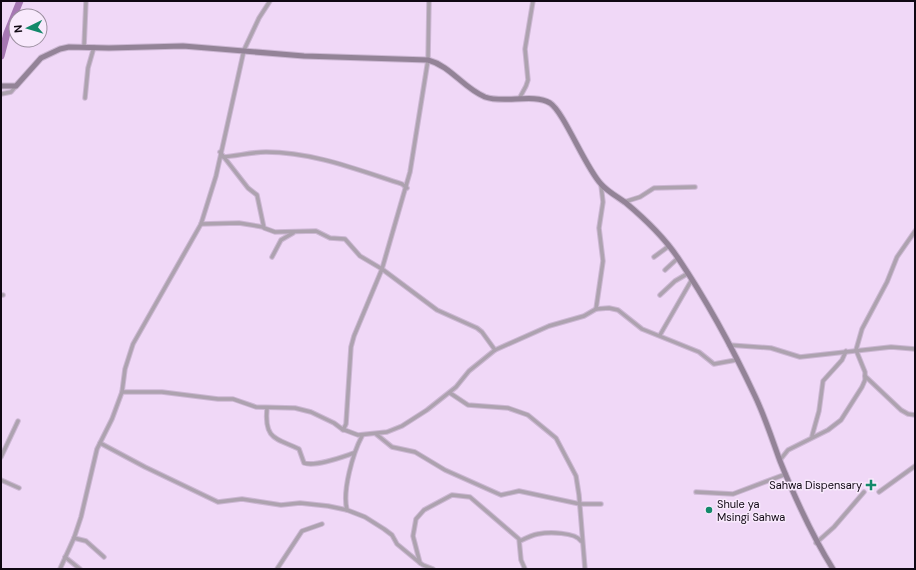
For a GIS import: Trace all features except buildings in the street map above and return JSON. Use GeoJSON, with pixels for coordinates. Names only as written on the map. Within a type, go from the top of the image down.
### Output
{"type":"FeatureCollection","features":[{"type":"Feature","properties":{"kind":"main road"},"geometry":{"type":"LineString","coordinates":[[1,86],[16,86],[36,63],[46,55],[60,49],[84,47],[182,46],[304,56],[428,60],[445,67],[470,88],[485,97],[502,100],[518,99],[543,101],[553,107],[581,155],[602,185],[640,215],[669,246],[678,258],[729,345],[756,397],[780,460],[816,543],[832,569]]}},
{"type":"Feature","properties":{"kind":"street"},"geometry":{"type":"LineString","coordinates":[[84,47],[86,1]]}},
{"type":"Feature","properties":{"kind":"street"},"geometry":{"type":"LineString","coordinates":[[60,569],[74,538],[100,443],[112,419],[122,392],[128,356],[136,339],[201,224],[214,182],[244,50],[259,18],[270,1]]}},
{"type":"Feature","properties":{"kind":"street"},"geometry":{"type":"LineString","coordinates":[[343,430],[346,424],[351,347],[354,336],[382,269],[407,188],[428,60],[429,1]]}},
{"type":"Feature","properties":{"kind":"street"},"geometry":{"type":"LineString","coordinates":[[518,99],[528,80],[525,49],[533,1]]}},
{"type":"Feature","properties":{"kind":"street"},"geometry":{"type":"LineString","coordinates":[[85,98],[88,68],[94,48]]}},
{"type":"Feature","properties":{"kind":"street"},"geometry":{"type":"LineString","coordinates":[[1,94],[12,92],[16,86]]}},
{"type":"Feature","properties":{"kind":"street"},"geometry":{"type":"LineString","coordinates":[[220,152],[248,188],[257,195],[264,228]]}},
{"type":"Feature","properties":{"kind":"street"},"geometry":{"type":"LineString","coordinates":[[223,157],[265,152],[298,155],[350,166],[402,184],[407,188]]}},
{"type":"Feature","properties":{"kind":"street"},"geometry":{"type":"LineString","coordinates":[[596,309],[603,261],[599,228],[603,202],[602,185]]}},
{"type":"Feature","properties":{"kind":"street"},"geometry":{"type":"LineString","coordinates":[[624,202],[640,197],[654,188],[695,187]]}},
{"type":"Feature","properties":{"kind":"street"},"geometry":{"type":"LineString","coordinates":[[201,224],[239,223],[264,228],[275,232],[316,232],[330,238],[345,239],[360,256],[382,269],[437,310],[477,328],[482,332],[495,350]]}},
{"type":"Feature","properties":{"kind":"street"},"geometry":{"type":"LineString","coordinates":[[915,231],[897,257],[887,282],[862,329],[856,350],[865,376],[901,410],[908,414],[915,415]]}},
{"type":"Feature","properties":{"kind":"street"},"geometry":{"type":"LineString","coordinates":[[272,257],[281,240],[294,232]]}},
{"type":"Feature","properties":{"kind":"street"},"geometry":{"type":"LineString","coordinates":[[654,257],[669,246]]}},
{"type":"Feature","properties":{"kind":"street"},"geometry":{"type":"LineString","coordinates":[[665,270],[678,258]]}},
{"type":"Feature","properties":{"kind":"street"},"geometry":{"type":"LineString","coordinates":[[660,295],[676,280],[687,274]]}},
{"type":"Feature","properties":{"kind":"street"},"geometry":{"type":"LineString","coordinates":[[660,335],[692,281]]}},
{"type":"Feature","properties":{"kind":"street"},"geometry":{"type":"LineString","coordinates":[[122,392],[147,391],[233,399],[254,407],[295,408],[311,412],[334,423],[343,430],[362,436],[376,434],[402,426],[450,393],[469,371],[495,350],[535,331],[561,321],[584,316],[596,309],[609,308],[618,310],[636,326],[699,352],[714,364],[736,360]]}},
{"type":"Feature","properties":{"kind":"street"},"geometry":{"type":"LineString","coordinates":[[729,345],[771,348],[800,356],[891,347],[915,349]]}},
{"type":"Feature","properties":{"kind":"street"},"geometry":{"type":"LineString","coordinates":[[812,436],[819,411],[823,382],[842,360],[846,351]]}},
{"type":"Feature","properties":{"kind":"street"},"geometry":{"type":"LineString","coordinates":[[780,460],[788,450],[812,436],[828,430],[841,420],[862,387],[865,376]]}},
{"type":"Feature","properties":{"kind":"street"},"geometry":{"type":"LineString","coordinates":[[450,393],[468,405],[508,408],[528,415],[552,434],[559,443],[576,476],[580,504],[585,569]]}},
{"type":"Feature","properties":{"kind":"street"},"geometry":{"type":"LineString","coordinates":[[267,408],[267,425],[272,436],[281,443],[299,450],[304,463],[308,464],[329,461],[354,453]]}},
{"type":"Feature","properties":{"kind":"street"},"geometry":{"type":"LineString","coordinates":[[1,457],[18,421]]}},
{"type":"Feature","properties":{"kind":"street"},"geometry":{"type":"LineString","coordinates":[[376,434],[392,447],[415,452],[445,470],[502,495],[519,491],[580,504],[601,504]]}},
{"type":"Feature","properties":{"kind":"street"},"geometry":{"type":"LineString","coordinates":[[347,510],[346,498],[354,453],[362,436]]}},
{"type":"Feature","properties":{"kind":"street"},"geometry":{"type":"LineString","coordinates":[[100,443],[140,465],[218,502],[242,499],[281,506],[300,503],[347,510],[365,517],[391,533],[397,544],[422,565],[432,569]]}},
{"type":"Feature","properties":{"kind":"street"},"geometry":{"type":"LineString","coordinates":[[878,492],[915,466]]}},
{"type":"Feature","properties":{"kind":"street"},"geometry":{"type":"LineString","coordinates":[[696,492],[733,494],[786,474]]}},
{"type":"Feature","properties":{"kind":"street"},"geometry":{"type":"LineString","coordinates":[[1,480],[19,488]]}},
{"type":"Feature","properties":{"kind":"street"},"geometry":{"type":"LineString","coordinates":[[816,543],[834,527],[864,492]]}},
{"type":"Feature","properties":{"kind":"street"},"geometry":{"type":"LineString","coordinates":[[420,562],[413,536],[416,519],[424,510],[452,495],[470,496],[486,512],[501,522],[520,541],[521,560],[525,569]]}},
{"type":"Feature","properties":{"kind":"street"},"geometry":{"type":"LineString","coordinates":[[277,569],[302,531],[322,524]]}},
{"type":"Feature","properties":{"kind":"street"},"geometry":{"type":"LineString","coordinates":[[520,541],[535,535],[546,533],[576,536],[582,542]]}},
{"type":"Feature","properties":{"kind":"street"},"geometry":{"type":"LineString","coordinates":[[74,538],[86,542],[104,557]]}},
{"type":"Feature","properties":{"kind":"street"},"geometry":{"type":"LineString","coordinates":[[65,557],[80,569]]}},
{"type":"Feature","properties":{"kind":"waterway"},"geometry":{"type":"LineString","coordinates":[[1,56],[7,33],[20,1]]}},
{"type":"Feature","properties":{"kind":"place","name":"Sahwa Dispensary"},"geometry":{"type":"Point","coordinates":[871,485]}},
{"type":"Feature","properties":{"kind":"place","name":"Shule ya Msingi Sahwa"},"geometry":{"type":"Point","coordinates":[709,510]}}]}
